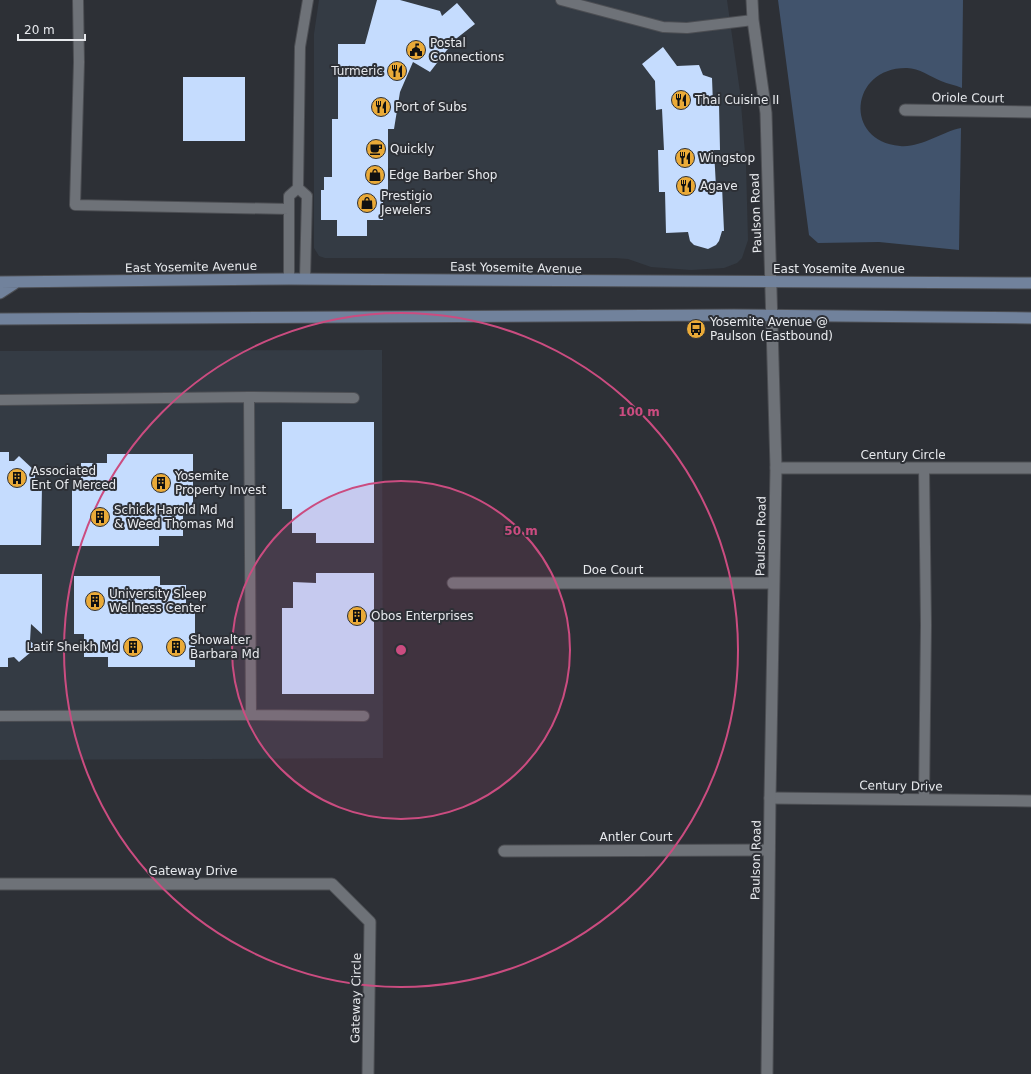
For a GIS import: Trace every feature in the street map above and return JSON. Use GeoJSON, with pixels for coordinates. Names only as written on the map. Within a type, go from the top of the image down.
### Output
{"type":"FeatureCollection","features":[{"type":"Feature","properties":{"kind":"main road","name":"East Yosemite Avenue"},"geometry":{"type":"LineString","coordinates":[[0,282],[289,278],[1031,283]]}},
{"type":"Feature","properties":{"kind":"main road"},"geometry":{"type":"LineString","coordinates":[[0,294],[17,282]]}},
{"type":"Feature","properties":{"kind":"main road"},"geometry":{"type":"LineString","coordinates":[[0,319],[772,316],[1031,318]]}},
{"type":"Feature","properties":{"kind":"street","name":"Paulson Road"},"geometry":{"type":"LineString","coordinates":[[752,0],[753,20],[766,113],[776,468],[769,850],[767,1074]]}},
{"type":"Feature","properties":{"kind":"street","name":"Oriole Court"},"geometry":{"type":"LineString","coordinates":[[905,110],[1031,112]]}},
{"type":"Feature","properties":{"kind":"street","name":"Century Circle"},"geometry":{"type":"LineString","coordinates":[[776,468],[1031,468]]}},
{"type":"Feature","properties":{"kind":"street","name":"Doe Court"},"geometry":{"type":"LineString","coordinates":[[453,583],[773,583]]}},
{"type":"Feature","properties":{"kind":"street","name":"Century Drive"},"geometry":{"type":"LineString","coordinates":[[770,798],[1031,801]]}},
{"type":"Feature","properties":{"kind":"street","name":"Antler Court"},"geometry":{"type":"LineString","coordinates":[[504,851],[769,850]]}},
{"type":"Feature","properties":{"kind":"street","name":"Gateway Drive"},"geometry":{"type":"LineString","coordinates":[[0,884],[332,884],[370,922]]}},
{"type":"Feature","properties":{"kind":"street","name":"Gateway Circle"},"geometry":{"type":"LineString","coordinates":[[368,1074],[370,922]]}},
{"type":"Feature","properties":{"kind":"lane"},"geometry":{"type":"LineString","coordinates":[[78,0],[79,62],[75,205],[289,209]]}},
{"type":"Feature","properties":{"kind":"lane"},"geometry":{"type":"LineString","coordinates":[[289,278],[289,196],[298,188],[300,47],[308,0]]}},
{"type":"Feature","properties":{"kind":"lane"},"geometry":{"type":"LineString","coordinates":[[561,0],[663,27],[687,28],[753,20]]}},
{"type":"Feature","properties":{"kind":"lane"},"geometry":{"type":"LineString","coordinates":[[298,188],[307,196],[305,279]]}},
{"type":"Feature","properties":{"kind":"lane"},"geometry":{"type":"LineString","coordinates":[[249,397],[251,715]]}},
{"type":"Feature","properties":{"kind":"lane"},"geometry":{"type":"LineString","coordinates":[[0,400],[249,397],[354,398]]}},
{"type":"Feature","properties":{"kind":"lane"},"geometry":{"type":"LineString","coordinates":[[924,468],[926,625],[924,800]]}},
{"type":"Feature","properties":{"kind":"lane"},"geometry":{"type":"LineString","coordinates":[[0,716],[364,716]]}},
{"type":"Feature","properties":{"kind":"shaded area"},"geometry":{"type":"Polygon","coordinates":[[[319,0],[727,0],[740,92],[746,165],[748,240],[742,258],[737,263],[724,268],[691,270],[651,267],[628,259],[615,258],[325,258],[319,256],[314,248],[314,34],[319,0]]]}},
{"type":"Feature","properties":{"kind":"shaded area"},"geometry":{"type":"Polygon","coordinates":[[[778,0],[963,0],[962,88],[911,68],[888,71],[874,79],[865,91],[861,105],[862,119],[869,132],[882,141],[900,146],[916,145],[961,128],[959,250],[879,242],[818,243],[809,235],[778,0]]]}},
{"type":"Feature","properties":{"kind":"shaded area"},"geometry":{"type":"Polygon","coordinates":[[[382,350],[383,758],[0,760],[0,351],[382,350]]]}},
{"type":"Feature","properties":{"kind":"building"},"geometry":{"type":"Polygon","coordinates":[[[377,0],[400,0],[440,11],[442,16],[457,3],[475,24],[457,38],[458,40],[447,50],[430,72],[413,62],[400,92],[394,129],[388,129],[388,194],[383,194],[383,220],[367,220],[367,236],[337,236],[337,220],[321,220],[321,190],[324,190],[324,177],[332,177],[332,119],[338,119],[338,44],[365,44],[377,0]]]}},
{"type":"Feature","properties":{"kind":"building"},"geometry":{"type":"Polygon","coordinates":[[[663,47],[677,66],[699,65],[703,75],[712,78],[713,104],[719,104],[720,150],[714,150],[716,187],[722,186],[724,231],[722,231],[716,245],[708,249],[694,245],[690,241],[688,232],[666,233],[665,192],[659,192],[658,150],[664,150],[662,109],[656,110],[655,81],[642,64],[663,47]]]}},
{"type":"Feature","properties":{"kind":"building"},"geometry":{"type":"Polygon","coordinates":[[[183,77],[245,77],[245,141],[183,141],[183,77]]]}},
{"type":"Feature","properties":{"kind":"building"},"geometry":{"type":"Polygon","coordinates":[[[282,422],[374,422],[374,543],[316,543],[316,533],[292,533],[292,509],[282,509],[282,422]]]}},
{"type":"Feature","properties":{"kind":"building"},"geometry":{"type":"Polygon","coordinates":[[[0,452],[9,452],[9,461],[14,461],[19,456],[35,471],[35,490],[42,485],[41,545],[0,545],[0,452]]]}},
{"type":"Feature","properties":{"kind":"building"},"geometry":{"type":"Polygon","coordinates":[[[107,454],[193,454],[193,512],[183,512],[183,536],[159,536],[159,546],[72,546],[72,488],[81,488],[81,463],[107,463],[107,454]]]}},
{"type":"Feature","properties":{"kind":"building"},"geometry":{"type":"Polygon","coordinates":[[[316,573],[374,573],[374,694],[282,694],[282,608],[293,608],[293,582],[316,583],[316,573]]]}},
{"type":"Feature","properties":{"kind":"building"},"geometry":{"type":"Polygon","coordinates":[[[0,574],[42,574],[42,634],[31,624],[30,641],[37,647],[19,662],[14,657],[8,658],[8,667],[0,667],[0,574]]]}},
{"type":"Feature","properties":{"kind":"building"},"geometry":{"type":"Polygon","coordinates":[[[74,576],[160,576],[160,585],[186,585],[186,610],[195,610],[195,667],[108,667],[108,657],[84,657],[84,634],[74,634],[74,576]]]}},
{"type":"Feature","properties":{"kind":"place","name":"Postal Connections"},"geometry":{"type":"Point","coordinates":[416,50]}},
{"type":"Feature","properties":{"kind":"place","name":"Turmeric"},"geometry":{"type":"Point","coordinates":[397,71]}},
{"type":"Feature","properties":{"kind":"place","name":"Thai Cuisine II"},"geometry":{"type":"Point","coordinates":[681,100]}},
{"type":"Feature","properties":{"kind":"place","name":"Port of Subs"},"geometry":{"type":"Point","coordinates":[381,107]}},
{"type":"Feature","properties":{"kind":"place","name":"Quickly"},"geometry":{"type":"Point","coordinates":[376,149]}},
{"type":"Feature","properties":{"kind":"place","name":"Wingstop"},"geometry":{"type":"Point","coordinates":[685,158]}},
{"type":"Feature","properties":{"kind":"place","name":"Edge Barber Shop"},"geometry":{"type":"Point","coordinates":[375,175]}},
{"type":"Feature","properties":{"kind":"place","name":"Agave"},"geometry":{"type":"Point","coordinates":[686,186]}},
{"type":"Feature","properties":{"kind":"place","name":"Prestigio Jewelers"},"geometry":{"type":"Point","coordinates":[367,203]}},
{"type":"Feature","properties":{"kind":"place","name":"Yosemite Avenue @ Paulson (Eastbound)"},"geometry":{"type":"Point","coordinates":[696,329]}},
{"type":"Feature","properties":{"kind":"place","name":"Associated Ent Of Merced"},"geometry":{"type":"Point","coordinates":[17,478]}},
{"type":"Feature","properties":{"kind":"place","name":"Yosemite Property Invest"},"geometry":{"type":"Point","coordinates":[161,483]}},
{"type":"Feature","properties":{"kind":"place","name":"Schick Harold Md & Weed Thomas Md"},"geometry":{"type":"Point","coordinates":[100,517]}},
{"type":"Feature","properties":{"kind":"place","name":"University Sleep Wellness Center"},"geometry":{"type":"Point","coordinates":[95,601]}},
{"type":"Feature","properties":{"kind":"place","name":"Obos Enterprises"},"geometry":{"type":"Point","coordinates":[357,616]}},
{"type":"Feature","properties":{"kind":"place","name":"Latif Sheikh Md"},"geometry":{"type":"Point","coordinates":[133,647]}},
{"type":"Feature","properties":{"kind":"place","name":"Showalter Barbara Md"},"geometry":{"type":"Point","coordinates":[176,647]}}]}
